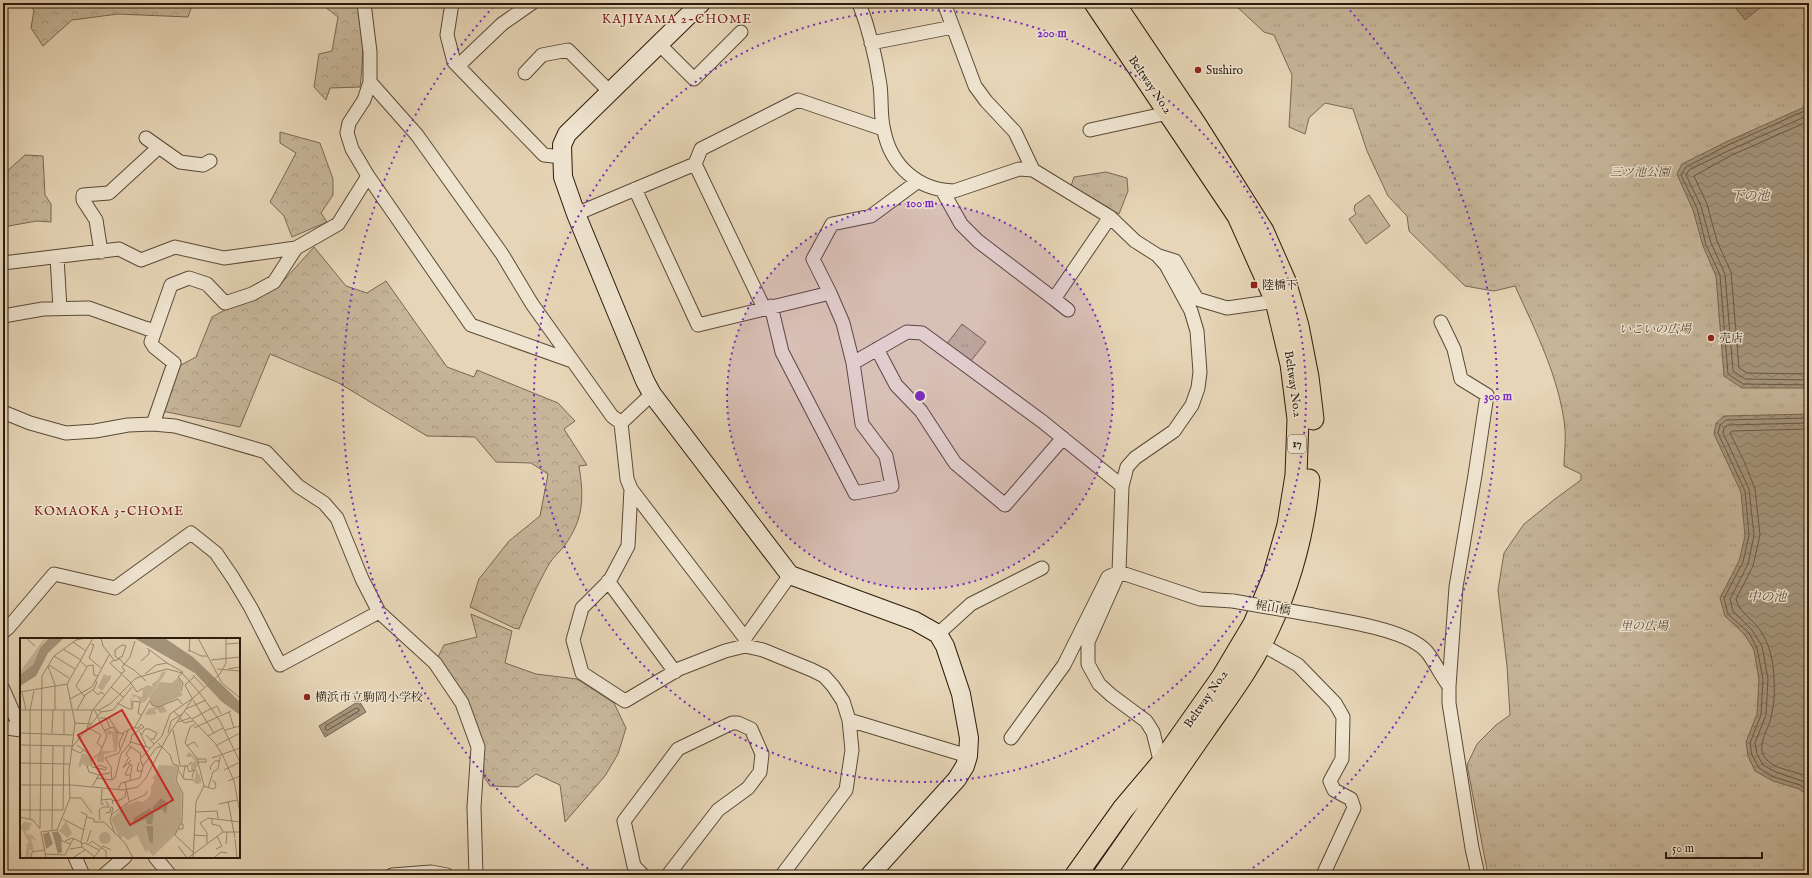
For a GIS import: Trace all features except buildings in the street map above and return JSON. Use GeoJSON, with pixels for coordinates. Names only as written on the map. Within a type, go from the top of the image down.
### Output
{"type":"FeatureCollection","features":[{"type":"Feature","properties":{"kind":"main road","name":"Beltway No.2"},"geometry":{"type":"LineString","coordinates":[[1076,875],[1123,809],[1161,764],[1223,676],[1254,624],[1273,578],[1288,525],[1296,475],[1298,418],[1291,364],[1276,301],[1238,216],[1095,3]]}},
{"type":"Feature","properties":{"kind":"main road","name":"Beltway No.2"},"geometry":{"type":"LineString","coordinates":[[1104,875],[1237,684],[1261,644],[1284,592],[1296,554],[1304,520],[1313,417],[1308,377],[1298,326],[1285,281],[1263,231],[1196,125],[1114,3]]}},
{"type":"Feature","properties":{"kind":"street"},"geometry":{"type":"LineString","coordinates":[[364,3],[370,52],[370,82],[364,100],[349,123],[347,134],[352,149],[368,176],[471,325],[572,361]]}},
{"type":"Feature","properties":{"kind":"street"},"geometry":{"type":"LineString","coordinates":[[452,3],[447,35],[454,62],[544,155],[562,157]]}},
{"type":"Feature","properties":{"kind":"street"},"geometry":{"type":"LineString","coordinates":[[458,66],[502,24],[532,3]]}},
{"type":"Feature","properties":{"kind":"street"},"geometry":{"type":"LineString","coordinates":[[701,3],[567,134],[562,144],[563,177],[576,214],[645,382],[652,394],[790,576],[915,620],[938,634],[945,646],[964,704],[969,738],[968,756],[965,766],[957,779],[870,875]]}},
{"type":"Feature","properties":{"kind":"street"},"geometry":{"type":"LineString","coordinates":[[859,3],[871,44],[880,86],[883,129],[889,150],[899,165],[917,182],[942,190],[954,191],[1019,170],[1033,170],[1110,217],[1135,241],[1157,255],[1175,261],[1197,298],[1227,308],[1276,301]]}},
{"type":"Feature","properties":{"kind":"street"},"geometry":{"type":"LineString","coordinates":[[944,3],[975,86],[986,101],[1015,132],[1033,170]]}},
{"type":"Feature","properties":{"kind":"street"},"geometry":{"type":"LineString","coordinates":[[871,44],[953,27]]}},
{"type":"Feature","properties":{"kind":"street"},"geometry":{"type":"LineString","coordinates":[[659,44],[694,79],[741,32]]}},
{"type":"Feature","properties":{"kind":"street"},"geometry":{"type":"LineString","coordinates":[[525,73],[542,55],[568,50],[610,92]]}},
{"type":"Feature","properties":{"kind":"street"},"geometry":{"type":"LineString","coordinates":[[370,82],[417,135],[502,254],[532,304],[572,361],[612,416],[621,423],[627,479],[631,490],[745,642],[824,676],[833,686],[843,702],[849,720],[852,750],[846,790],[782,875]]}},
{"type":"Feature","properties":{"kind":"street"},"geometry":{"type":"LineString","coordinates":[[576,214],[695,164],[702,149],[798,100],[883,129]]}},
{"type":"Feature","properties":{"kind":"street"},"geometry":{"type":"LineString","coordinates":[[1090,130],[1168,113]]}},
{"type":"Feature","properties":{"kind":"street"},"geometry":{"type":"LineString","coordinates":[[146,138],[158,148],[180,162],[203,166],[210,161]]}},
{"type":"Feature","properties":{"kind":"street"},"geometry":{"type":"LineString","coordinates":[[101,252],[96,220],[83,200],[83,196],[109,192],[158,148]]}},
{"type":"Feature","properties":{"kind":"street"},"geometry":{"type":"LineString","coordinates":[[695,164],[767,307],[782,352],[855,493],[892,486],[886,456],[862,424],[853,363],[843,323],[813,259],[832,224],[871,216],[917,182]]}},
{"type":"Feature","properties":{"kind":"street"},"geometry":{"type":"LineString","coordinates":[[3,263],[119,249],[141,260],[175,247],[224,258],[296,248],[338,224],[368,176]]}},
{"type":"Feature","properties":{"kind":"street"},"geometry":{"type":"LineString","coordinates":[[635,189],[698,324],[830,293]]}},
{"type":"Feature","properties":{"kind":"street"},"geometry":{"type":"LineString","coordinates":[[942,190],[961,224],[978,241],[1068,310]]}},
{"type":"Feature","properties":{"kind":"street"},"geometry":{"type":"LineString","coordinates":[[1054,299],[1110,217]]}},
{"type":"Feature","properties":{"kind":"street"},"geometry":{"type":"LineString","coordinates":[[153,424],[174,363],[154,347],[151,342],[170,285],[189,278],[207,284],[225,303],[252,294],[274,282],[296,248]]}},
{"type":"Feature","properties":{"kind":"street"},"geometry":{"type":"LineString","coordinates":[[1157,255],[1166,265],[1191,311],[1197,331],[1200,354],[1198,388],[1192,405],[1174,432],[1135,458],[1127,467],[1122,486],[1119,572],[1088,642],[1088,664],[1100,684],[1111,695],[1146,721],[1153,732],[1161,764]]}},
{"type":"Feature","properties":{"kind":"street"},"geometry":{"type":"LineString","coordinates":[[57,257],[60,309]]}},
{"type":"Feature","properties":{"kind":"street"},"geometry":{"type":"LineString","coordinates":[[3,316],[43,309],[89,308],[155,331]]}},
{"type":"Feature","properties":{"kind":"street"},"geometry":{"type":"LineString","coordinates":[[1441,322],[1454,349],[1461,379],[1487,395],[1456,587],[1449,686],[1449,703],[1472,848],[1478,875]]}},
{"type":"Feature","properties":{"kind":"street"},"geometry":{"type":"LineString","coordinates":[[853,363],[907,332],[922,333],[1063,438],[1122,486]]}},
{"type":"Feature","properties":{"kind":"street"},"geometry":{"type":"LineString","coordinates":[[877,349],[896,385],[921,411],[955,463],[1005,505],[1063,438]]}},
{"type":"Feature","properties":{"kind":"street"},"geometry":{"type":"LineString","coordinates":[[621,423],[652,394]]}},
{"type":"Feature","properties":{"kind":"street"},"geometry":{"type":"LineString","coordinates":[[3,412],[24,421],[66,434],[128,425],[153,424],[175,426],[266,452],[298,486],[324,503],[337,518],[362,579],[378,612],[435,663],[462,703],[478,748],[474,807],[476,875]]}},
{"type":"Feature","properties":{"kind":"street"},"geometry":{"type":"LineString","coordinates":[[631,490],[628,546],[608,581],[582,608],[573,640],[582,673],[625,702],[675,672],[745,642],[790,576]]}},
{"type":"Feature","properties":{"kind":"street"},"geometry":{"type":"LineString","coordinates":[[3,632],[54,574],[114,588],[191,533],[216,553],[233,578],[251,608],[280,665],[378,612]]}},
{"type":"Feature","properties":{"kind":"street"},"geometry":{"type":"LineString","coordinates":[[938,634],[971,604],[1042,568]]}},
{"type":"Feature","properties":{"kind":"street"},"geometry":{"type":"LineString","coordinates":[[1011,738],[1064,665],[1108,577],[1119,572]]}},
{"type":"Feature","properties":{"kind":"street","name":"梶山橋"},"geometry":{"type":"LineString","coordinates":[[1119,572],[1200,599],[1233,601],[1386,630],[1416,644],[1427,652],[1449,686]]}},
{"type":"Feature","properties":{"kind":"street"},"geometry":{"type":"LineString","coordinates":[[608,581],[675,672]]}},
{"type":"Feature","properties":{"kind":"street"},"geometry":{"type":"LineString","coordinates":[[1261,644],[1298,666],[1335,703],[1343,717],[1342,759],[1330,781],[1334,790],[1351,799],[1354,808],[1323,875]]}},
{"type":"Feature","properties":{"kind":"street"},"geometry":{"type":"LineString","coordinates":[[3,689],[20,728]]}},
{"type":"Feature","properties":{"kind":"street"},"geometry":{"type":"LineString","coordinates":[[849,720],[968,756]]}},
{"type":"Feature","properties":{"kind":"street"},"geometry":{"type":"LineString","coordinates":[[643,875],[634,866],[624,821],[678,749],[732,723],[738,723],[751,729],[762,754],[760,772],[748,788],[718,810],[668,875]]}},
{"type":"Feature","properties":{"kind":"street"},"geometry":{"type":"LineString","coordinates":[[3,725],[7,728],[20,730]]}},
{"type":"Feature","properties":{"kind":"street"},"geometry":{"type":"LineString","coordinates":[[75,858],[83,875]]}},
{"type":"Feature","properties":{"kind":"street"},"geometry":{"type":"LineString","coordinates":[[104,875],[124,858]]}},
{"type":"Feature","properties":{"kind":"street"},"geometry":{"type":"LineString","coordinates":[[156,858],[170,875]]}},
{"type":"Feature","properties":{"kind":"street"},"geometry":{"type":"LineString","coordinates":[[392,875],[431,872],[447,875]]}},
{"type":"Feature","properties":{"kind":"green space"},"geometry":{"type":"Polygon","coordinates":[[[25,3],[193,3],[188,17],[118,14],[72,20],[43,46],[31,28],[34,10],[25,3]]]}},
{"type":"Feature","properties":{"kind":"green space"},"geometry":{"type":"Polygon","coordinates":[[[320,3],[360,3],[362,24],[363,55],[360,87],[330,88],[326,100],[314,87],[319,54],[332,51],[338,17],[320,3]]]}},
{"type":"Feature","properties":{"kind":"green space","name":"三ツ池公園"},"geometry":{"type":"Polygon","coordinates":[[[1233,3],[1809,3],[1809,875],[1488,875],[1467,765],[1477,744],[1496,725],[1510,715],[1507,666],[1498,590],[1504,553],[1524,524],[1581,480],[1581,474],[1564,466],[1565,429],[1553,374],[1515,286],[1494,291],[1465,286],[1409,231],[1407,216],[1388,196],[1367,151],[1353,109],[1325,103],[1309,118],[1305,134],[1289,127],[1292,75],[1274,35],[1264,32],[1233,3]]]}},
{"type":"Feature","properties":{"kind":"green space"},"geometry":{"type":"Polygon","coordinates":[[[280,132],[320,143],[333,179],[333,195],[321,213],[327,222],[292,237],[284,216],[270,202],[296,153],[280,143],[280,132]]]}},
{"type":"Feature","properties":{"kind":"green space"},"geometry":{"type":"Polygon","coordinates":[[[25,155],[43,156],[45,195],[51,204],[51,222],[37,221],[3,227],[3,172],[5,173],[25,155]]]}},
{"type":"Feature","properties":{"kind":"green space"},"geometry":{"type":"Polygon","coordinates":[[[1106,172],[1127,178],[1128,191],[1119,214],[1071,186],[1074,177],[1106,172]]]}},
{"type":"Feature","properties":{"kind":"green space"},"geometry":{"type":"Polygon","coordinates":[[[1369,195],[1390,226],[1366,244],[1349,219],[1356,214],[1354,210],[1355,205],[1369,195]]]}},
{"type":"Feature","properties":{"kind":"green space"},"geometry":{"type":"Polygon","coordinates":[[[314,247],[346,286],[367,293],[386,281],[447,367],[474,377],[477,370],[558,403],[575,421],[564,429],[587,465],[579,466],[582,498],[579,517],[576,526],[563,548],[551,561],[545,572],[519,629],[470,607],[479,579],[509,541],[540,516],[548,474],[531,463],[496,462],[475,437],[427,436],[337,382],[270,354],[240,427],[162,411],[179,366],[196,357],[212,317],[277,288],[314,247]]]}},
{"type":"Feature","properties":{"kind":"green space"},"geometry":{"type":"Polygon","coordinates":[[[962,324],[986,342],[970,362],[946,345],[962,324]]]}},
{"type":"Feature","properties":{"kind":"green space"},"geometry":{"type":"Polygon","coordinates":[[[471,614],[512,631],[505,663],[536,674],[577,679],[614,703],[626,728],[618,754],[605,776],[565,822],[560,785],[536,774],[518,787],[490,786],[484,777],[483,746],[468,700],[438,657],[444,645],[477,637],[471,614]]]}},
{"type":"Feature","properties":{"kind":"water"},"geometry":{"type":"Polygon","coordinates":[[[1732,3],[1766,3],[1745,20],[1732,3]]]}},
{"type":"Feature","properties":{"kind":"water","name":"下の池"},"geometry":{"type":"Polygon","coordinates":[[[1809,105],[1809,388],[1742,388],[1724,376],[1716,276],[1703,246],[1693,210],[1677,174],[1682,164],[1726,142],[1809,105]]]}},
{"type":"Feature","properties":{"kind":"water","name":"中の池"},"geometry":{"type":"Polygon","coordinates":[[[1809,414],[1809,796],[1799,789],[1773,781],[1755,771],[1748,756],[1746,742],[1757,714],[1759,680],[1754,650],[1745,635],[1725,616],[1720,598],[1739,561],[1745,536],[1741,492],[1714,434],[1716,423],[1724,416],[1809,414]]]}},
{"type":"Feature","properties":{"kind":"water"},"geometry":{"type":"Polygon","coordinates":[[[359,701],[366,712],[325,737],[319,726],[359,701]]]}},
{"type":"Feature","properties":{"kind":"place","name":"Sushiro"},"geometry":{"type":"Point","coordinates":[1198,70]}},
{"type":"Feature","properties":{"kind":"place","name":"陸橋下"},"geometry":{"type":"Point","coordinates":[1254,285]}},
{"type":"Feature","properties":{"kind":"place","name":"売店"},"geometry":{"type":"Point","coordinates":[1711,338]}},
{"type":"Feature","properties":{"kind":"place","name":"横浜市立駒岡小学校"},"geometry":{"type":"Point","coordinates":[307,697]}},
{"type":"Feature","properties":{"kind":"district","name":"KAJIYAMA 2-CHOME"},"geometry":{"type":"Point","coordinates":[677,19]}},
{"type":"Feature","properties":{"kind":"district","name":"KOMAOKA 3-CHOME"},"geometry":{"type":"Point","coordinates":[109,511]}},
{"type":"Feature","properties":{"kind":"park label","name":"いこいの広場"},"geometry":{"type":"Point","coordinates":[1655,329]}},
{"type":"Feature","properties":{"kind":"park label","name":"里の広場"},"geometry":{"type":"Point","coordinates":[1644,626]}}]}
